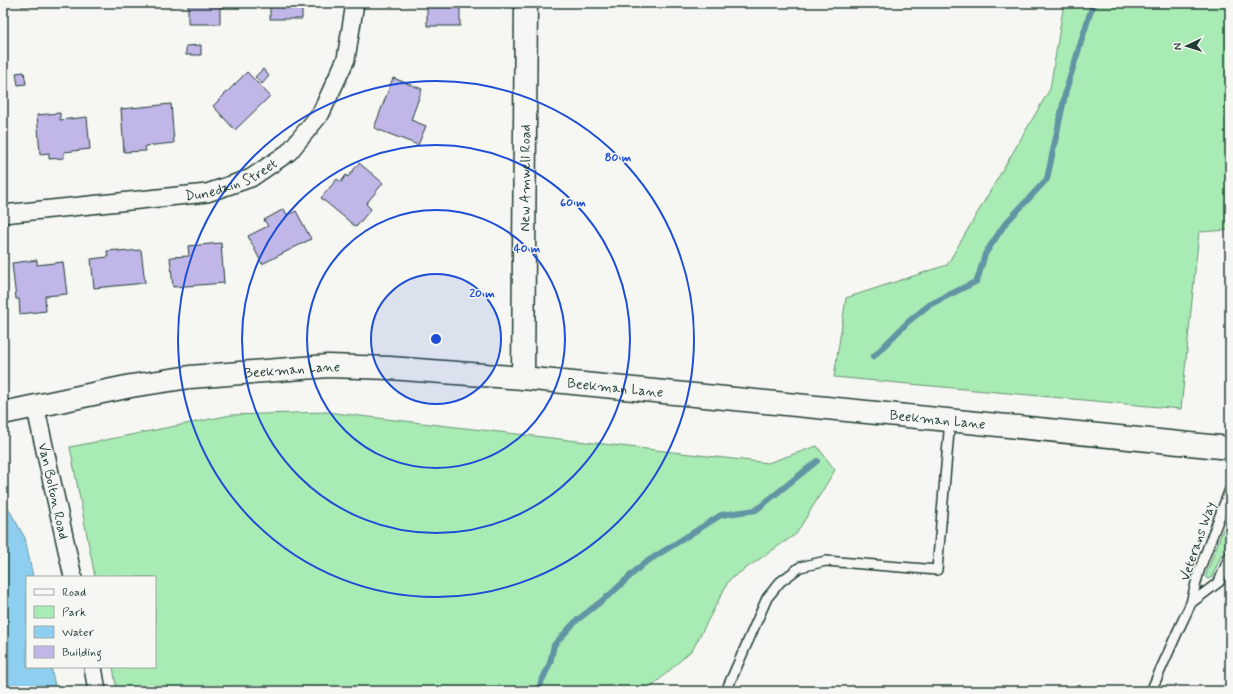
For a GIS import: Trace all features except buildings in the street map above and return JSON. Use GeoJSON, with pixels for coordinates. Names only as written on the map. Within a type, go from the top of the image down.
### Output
{"type":"FeatureCollection","features":[{"type":"Feature","properties":{"kind":"street","name":"Dunedain Street"},"geometry":{"type":"LineString","coordinates":[[3,214],[207,193],[251,178],[289,152],[321,113],[346,59],[355,3]]}},
{"type":"Feature","properties":{"kind":"street","name":"New Amwell Road"},"geometry":{"type":"LineString","coordinates":[[523,378],[526,3]]}},
{"type":"Feature","properties":{"kind":"street","name":"Beekman Lane"},"geometry":{"type":"LineString","coordinates":[[3,413],[35,405],[131,386],[190,377],[328,366],[390,368],[523,378],[1230,448]]}},
{"type":"Feature","properties":{"kind":"street","name":"Van Bolton Road"},"geometry":{"type":"LineString","coordinates":[[35,405],[74,576]]}},
{"type":"Feature","properties":{"kind":"street"},"geometry":{"type":"LineString","coordinates":[[93,668],[97,691]]}},
{"type":"Feature","properties":{"kind":"lane"},"geometry":{"type":"LineString","coordinates":[[726,691],[767,598],[780,582],[800,567],[826,561],[937,570],[950,420]]}},
{"type":"Feature","properties":{"kind":"lane","name":"Veterans Way"},"geometry":{"type":"LineString","coordinates":[[1151,691],[1191,603],[1198,571],[1230,489]]}},
{"type":"Feature","properties":{"kind":"lane","name":"Veterans Way"},"geometry":{"type":"LineString","coordinates":[[1191,603],[1219,582],[1230,555]]}},
{"type":"Feature","properties":{"kind":"green space"},"geometry":{"type":"Polygon","coordinates":[[[1064,3],[1230,3],[1230,230],[1199,232],[1181,409],[834,377],[846,298],[947,265],[1050,89],[1064,3]]]}},
{"type":"Feature","properties":{"kind":"green space"},"geometry":{"type":"Polygon","coordinates":[[[326,412],[768,463],[817,446],[835,470],[796,534],[729,580],[693,649],[647,691],[117,691],[113,668],[156,668],[156,576],[95,576],[70,447],[231,415],[326,412]]]}},
{"type":"Feature","properties":{"kind":"green space"},"geometry":{"type":"Polygon","coordinates":[[[1230,511],[1230,535],[1212,577],[1208,579],[1206,578],[1206,574],[1230,511]]]}},
{"type":"Feature","properties":{"kind":"water"},"geometry":{"type":"Polygon","coordinates":[[[3,504],[6,504],[25,538],[33,576],[26,576],[26,668],[51,668],[56,691],[3,691],[3,504]]]}},
{"type":"Feature","properties":{"kind":"waterway"},"geometry":{"type":"LineString","coordinates":[[873,357],[909,321],[929,305],[977,281],[985,254],[1005,224],[1047,179],[1066,90],[1091,10],[1095,3]]}},
{"type":"Feature","properties":{"kind":"waterway"},"geometry":{"type":"LineString","coordinates":[[533,691],[539,687],[550,663],[554,645],[576,621],[613,592],[643,564],[721,515],[756,510],[817,461]]}}]}
